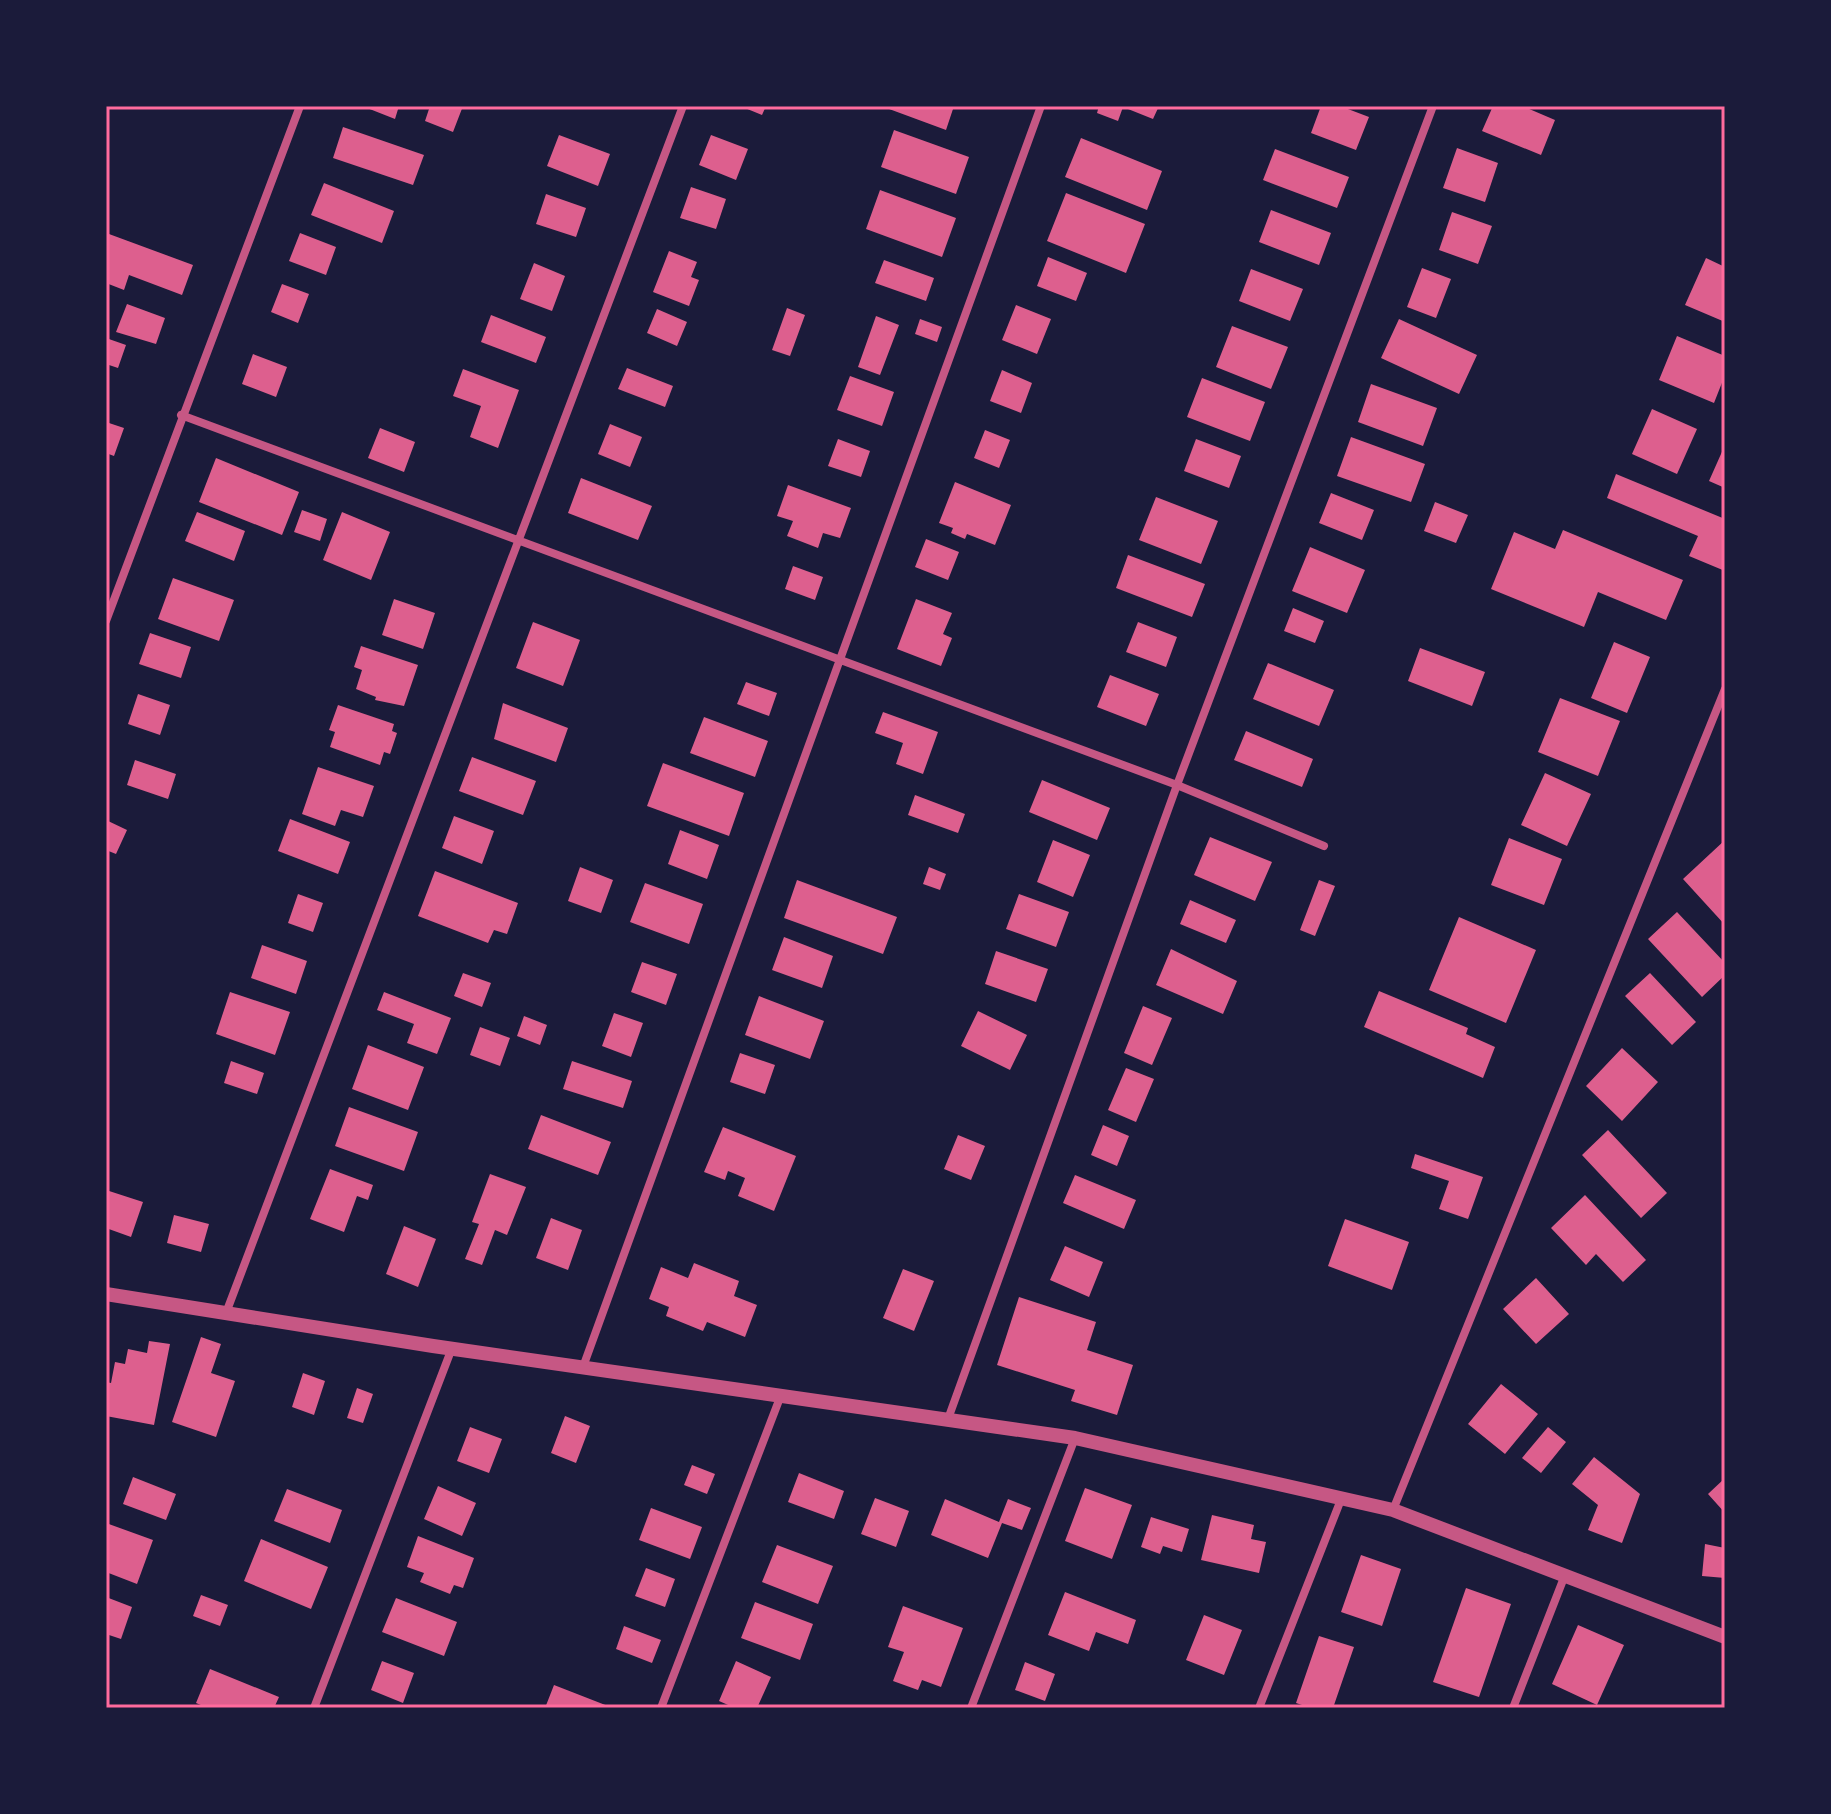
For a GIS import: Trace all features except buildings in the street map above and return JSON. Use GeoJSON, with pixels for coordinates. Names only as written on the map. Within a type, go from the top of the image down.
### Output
{"type":"FeatureCollection","features":[{"type":"Feature","properties":{"kind":"street"},"geometry":{"type":"LineString","coordinates":[[106,621],[181,415],[300,106]]}},
{"type":"Feature","properties":{"kind":"street"},"geometry":{"type":"LineString","coordinates":[[226,1313],[683,106]]}},
{"type":"Feature","properties":{"kind":"street"},"geometry":{"type":"LineString","coordinates":[[583,1367],[1041,106]]}},
{"type":"Feature","properties":{"kind":"street"},"geometry":{"type":"LineString","coordinates":[[948,1419],[1177,785],[1433,106]]}},
{"type":"Feature","properties":{"kind":"street"},"geometry":{"type":"LineString","coordinates":[[181,415],[519,538],[840,662],[1177,785],[1324,846]]}},
{"type":"Feature","properties":{"kind":"street"},"geometry":{"type":"LineString","coordinates":[[1393,1510],[1725,689]]}},
{"type":"Feature","properties":{"kind":"street"},"geometry":{"type":"LineString","coordinates":[[106,1294],[452,1348],[1075,1438],[1393,1510],[1565,1573],[1725,1637]]}},
{"type":"Feature","properties":{"kind":"street"},"geometry":{"type":"LineString","coordinates":[[314,1708],[452,1348]]}},
{"type":"Feature","properties":{"kind":"street"},"geometry":{"type":"LineString","coordinates":[[661,1708],[781,1394]]}},
{"type":"Feature","properties":{"kind":"street"},"geometry":{"type":"LineString","coordinates":[[971,1708],[1075,1438]]}},
{"type":"Feature","properties":{"kind":"street"},"geometry":{"type":"LineString","coordinates":[[1259,1708],[1342,1497]]}},
{"type":"Feature","properties":{"kind":"street"},"geometry":{"type":"LineString","coordinates":[[1513,1708],[1565,1573]]}}]}
